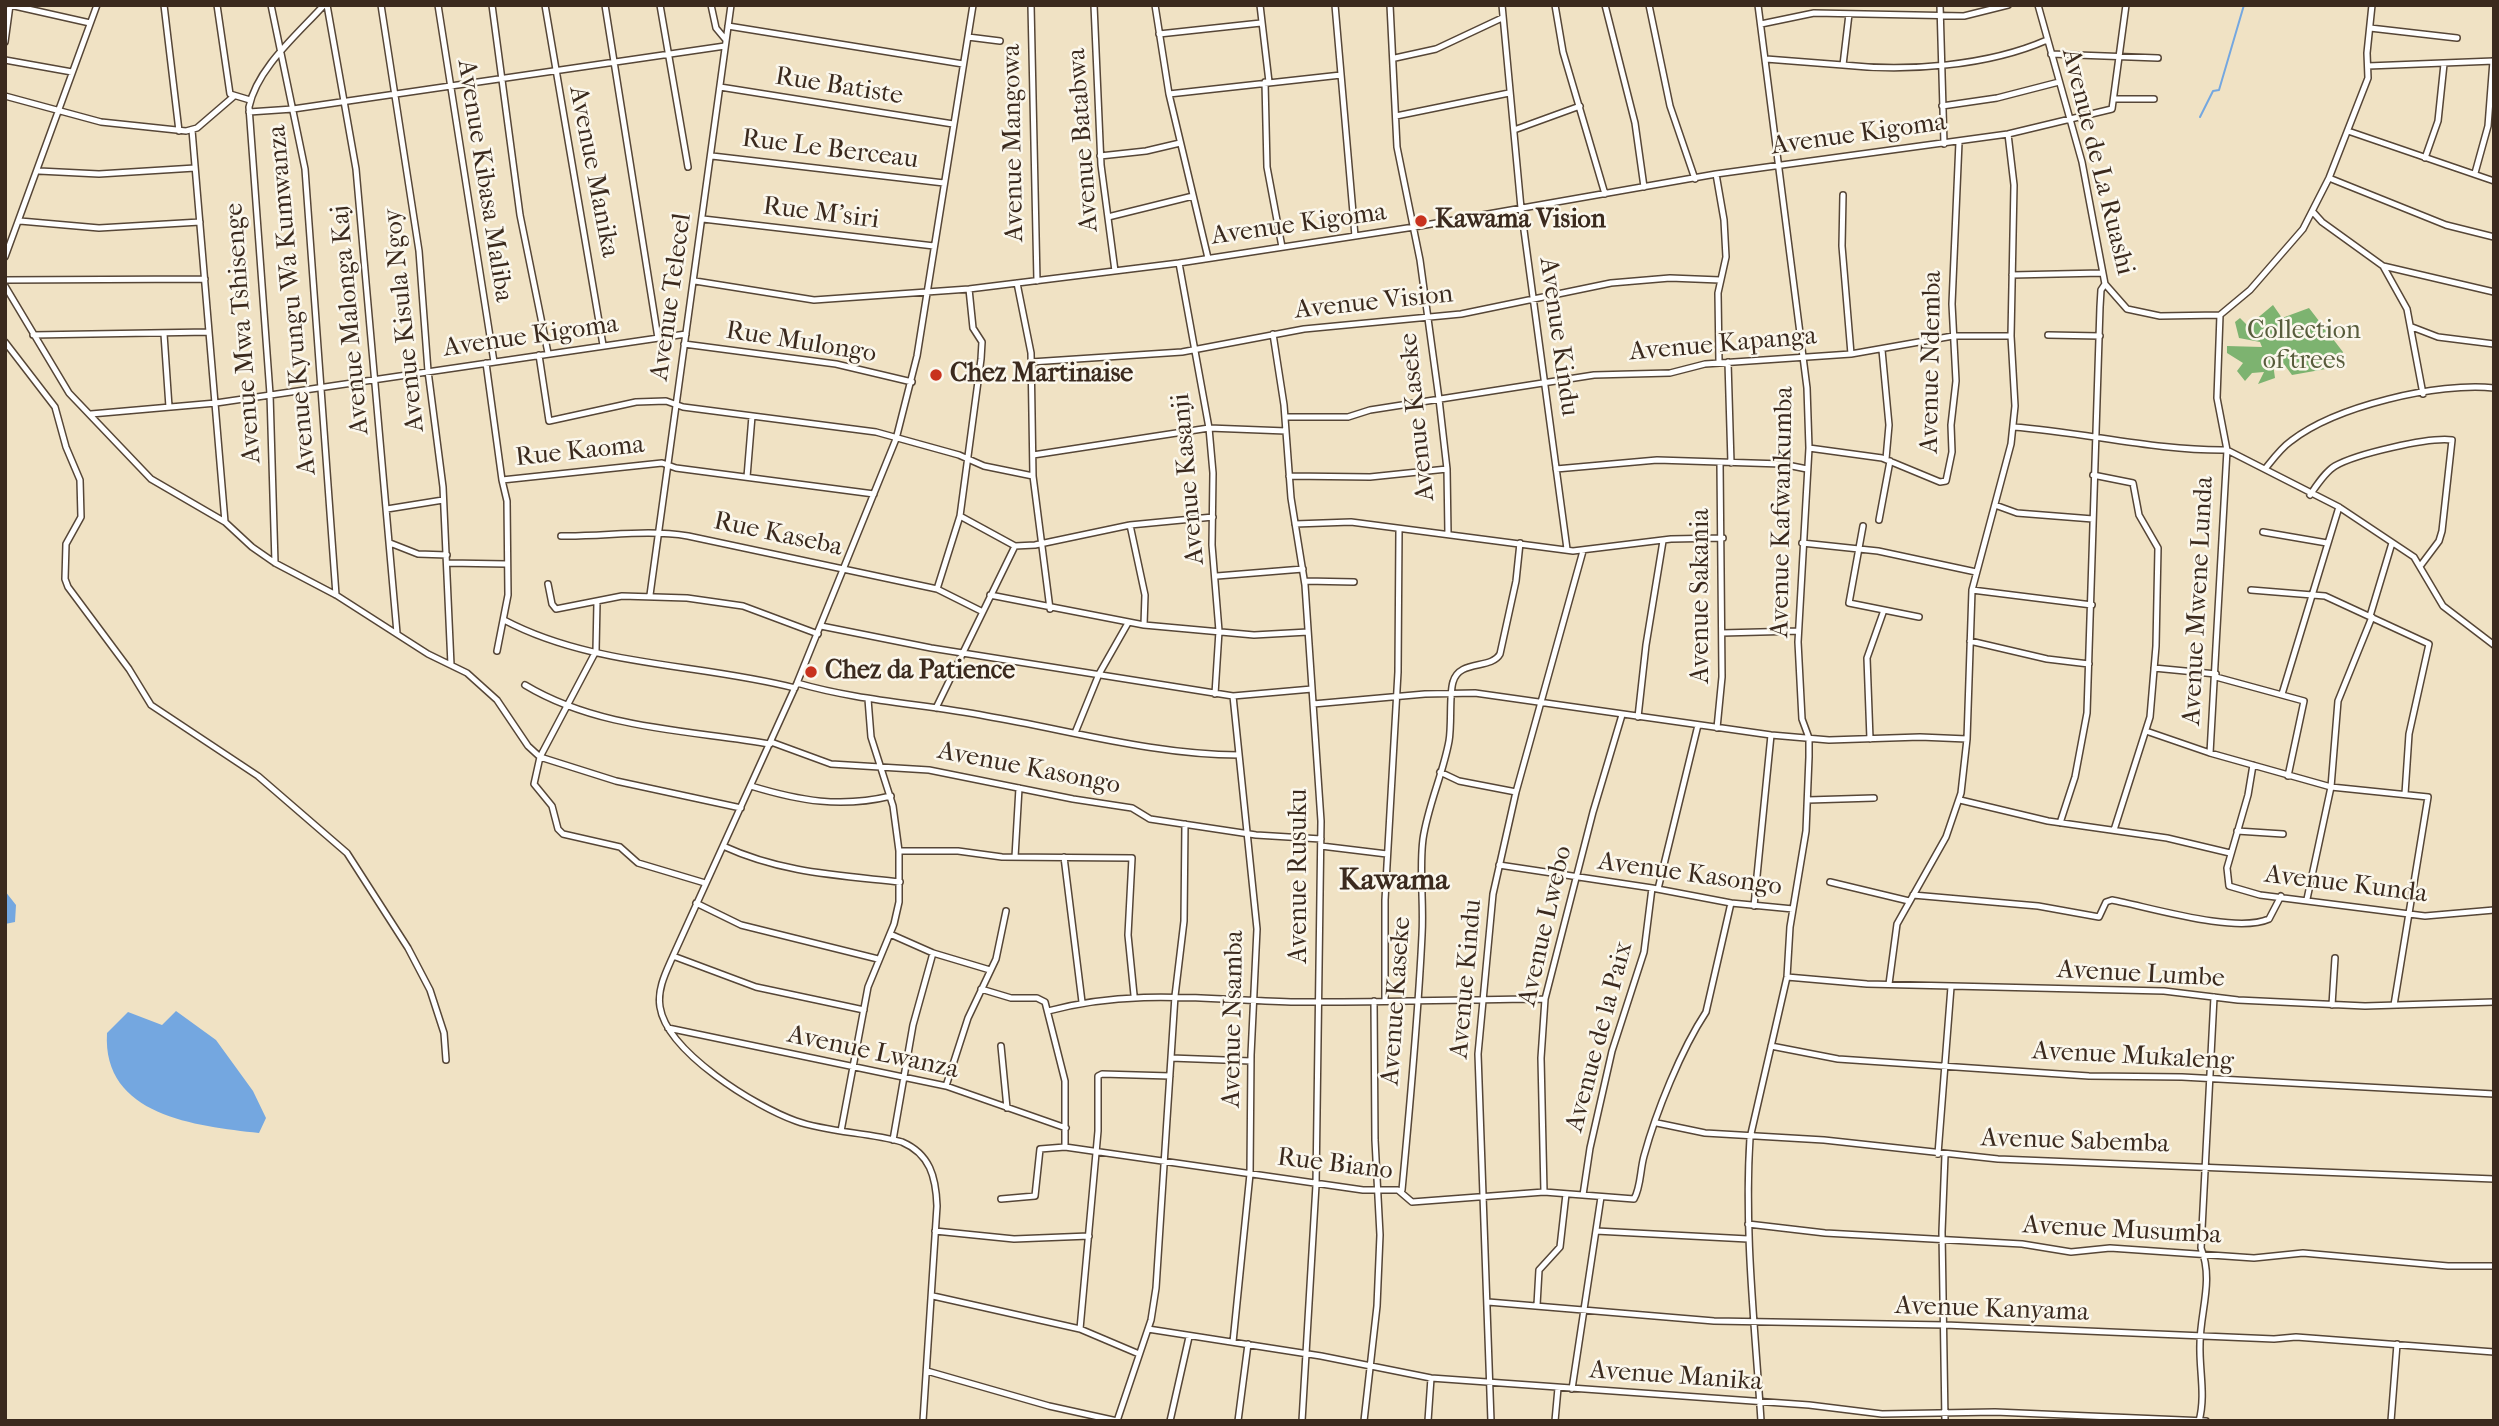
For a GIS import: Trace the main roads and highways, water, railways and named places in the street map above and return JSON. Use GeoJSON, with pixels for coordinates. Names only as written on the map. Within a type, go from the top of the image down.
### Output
{"type":"FeatureCollection","features":[{"type":"Feature","properties":{"kind":"water"},"geometry":{"type":"Polygon","coordinates":[[[5,891],[16,905],[15,922],[5,924],[5,891]]]}},
{"type":"Feature","properties":{"kind":"water"},"geometry":{"type":"Polygon","coordinates":[[[176,1011],[216,1040],[253,1091],[266,1118],[259,1133],[208,1126],[158,1112],[136,1099],[120,1083],[110,1061],[107,1033],[128,1012],[162,1025],[176,1011]]]}},
{"type":"Feature","properties":{"kind":"waterway"},"geometry":{"type":"LineString","coordinates":[[2200,117],[2213,91],[2219,90],[2244,5]]}},
{"type":"Feature","properties":{"kind":"place","name":"Kawama Vision"},"geometry":{"type":"Point","coordinates":[1421,221]}},
{"type":"Feature","properties":{"kind":"place","name":"Chez Martinaise"},"geometry":{"type":"Point","coordinates":[936,375]}},
{"type":"Feature","properties":{"kind":"place","name":"Chez da Patience"},"geometry":{"type":"Point","coordinates":[811,672]}},
{"type":"Feature","properties":{"kind":"district","name":"Kawama"},"geometry":{"type":"Point","coordinates":[1394,882]}},
{"type":"Feature","properties":{"kind":"park label","name":"Collection of trees"},"geometry":{"type":"Point","coordinates":[2304,347]}}]}
